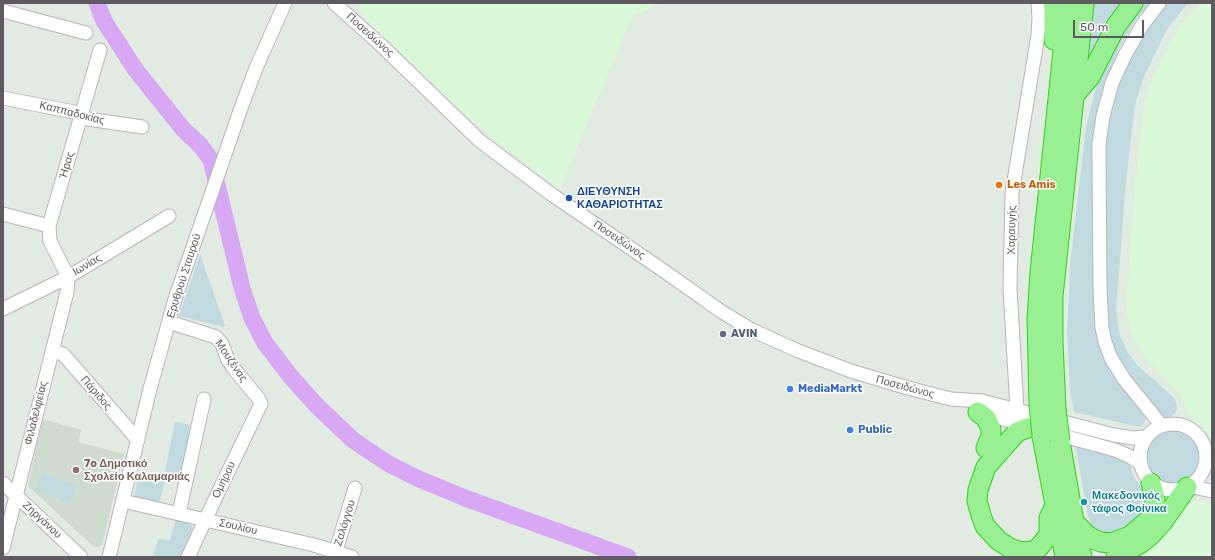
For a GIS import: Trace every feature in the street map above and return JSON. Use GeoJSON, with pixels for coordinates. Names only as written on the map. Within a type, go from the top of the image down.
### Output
{"type":"FeatureCollection","features":[{"type":"Feature","properties":{"kind":"highway"},"geometry":{"type":"LineString","coordinates":[[1054,3],[1054,41],[1060,84]]}},
{"type":"Feature","properties":{"kind":"highway"},"geometry":{"type":"LineString","coordinates":[[1068,3],[1040,272],[1037,332],[1047,406],[1060,441],[1074,522],[1082,557]]}},
{"type":"Feature","properties":{"kind":"highway"},"geometry":{"type":"LineString","coordinates":[[1064,557],[1055,506],[1038,432],[1047,406],[1053,359],[1053,296],[1084,3]]}},
{"type":"Feature","properties":{"kind":"highway"},"geometry":{"type":"LineString","coordinates":[[1074,96],[1090,77],[1116,26],[1133,3]]}},
{"type":"Feature","properties":{"kind":"highway"},"geometry":{"type":"LineString","coordinates":[[978,412],[986,418],[991,428],[991,436],[986,448]]}},
{"type":"Feature","properties":{"kind":"highway"},"geometry":{"type":"LineString","coordinates":[[1015,423],[1023,429],[1038,432]]}},
{"type":"Feature","properties":{"kind":"highway"},"geometry":{"type":"LineString","coordinates":[[1006,557],[995,551],[979,536],[973,527],[969,517],[966,494],[971,471],[977,460],[986,448],[1006,428],[1015,423]]}},
{"type":"Feature","properties":{"kind":"highway"},"geometry":{"type":"LineString","coordinates":[[1015,423],[986,467],[978,490],[977,501],[985,526],[999,541],[1010,548],[1018,551],[1032,551],[1040,546],[1049,535],[1049,518],[1055,506]]}},
{"type":"Feature","properties":{"kind":"highway"},"geometry":{"type":"LineString","coordinates":[[1074,522],[1087,535],[1101,542],[1111,543],[1130,536],[1151,518],[1154,513],[1155,499],[1151,482]]}},
{"type":"Feature","properties":{"kind":"highway"},"geometry":{"type":"LineString","coordinates":[[1116,557],[1136,546],[1151,535],[1162,523],[1188,487]]}},
{"type":"Feature","properties":{"kind":"street","name":"Ερυθρού Σταυρού"},"geometry":{"type":"LineString","coordinates":[[109,557],[150,388],[169,322],[241,108],[259,61],[285,3]]}},
{"type":"Feature","properties":{"kind":"street","name":"Ποσειδώνος"},"geometry":{"type":"LineString","coordinates":[[334,3],[383,47],[480,141],[551,194],[722,312],[752,330],[796,350],[878,379],[951,399],[978,412],[1015,423],[1133,438],[1146,437]]}},
{"type":"Feature","properties":{"kind":"street","name":"Χαραυγής"},"geometry":{"type":"LineString","coordinates":[[1015,423],[1010,288],[1012,193],[1038,35],[1038,3]]}},
{"type":"Feature","properties":{"kind":"street"},"geometry":{"type":"LineString","coordinates":[[1159,3],[1139,30],[1126,53],[1112,83],[1103,116],[1099,144],[1100,310],[1105,342],[1117,369],[1162,426]]}},
{"type":"Feature","properties":{"kind":"street"},"geometry":{"type":"LineString","coordinates":[[5,11],[86,33]]}},
{"type":"Feature","properties":{"kind":"street","name":"Ήρας"},"geometry":{"type":"LineString","coordinates":[[68,277],[50,241],[49,226],[100,50]]}},
{"type":"Feature","properties":{"kind":"street","name":"Καππαδοκίας"},"geometry":{"type":"LineString","coordinates":[[3,98],[74,112],[88,119],[142,127]]}},
{"type":"Feature","properties":{"kind":"street"},"geometry":{"type":"LineString","coordinates":[[3,214],[49,226]]}},
{"type":"Feature","properties":{"kind":"street","name":"Ιωνίας"},"geometry":{"type":"LineString","coordinates":[[3,309],[68,277],[169,216]]}},
{"type":"Feature","properties":{"kind":"street","name":"Φιλαδελφείας"},"geometry":{"type":"LineString","coordinates":[[3,548],[67,292],[68,277]]}},
{"type":"Feature","properties":{"kind":"street","name":"Μουζένας"},"geometry":{"type":"LineString","coordinates":[[169,322],[216,337],[222,344],[228,360],[234,369],[259,399],[261,404]]}},
{"type":"Feature","properties":{"kind":"street","name":"Πάριδος"},"geometry":{"type":"LineString","coordinates":[[52,351],[62,354],[138,440]]}},
{"type":"Feature","properties":{"kind":"street"},"geometry":{"type":"LineString","coordinates":[[179,514],[204,399]]}},
{"type":"Feature","properties":{"kind":"street","name":"Ποσειδώνος"},"geometry":{"type":"LineString","coordinates":[[951,399],[982,401],[1015,423]]}},
{"type":"Feature","properties":{"kind":"street","name":"Ομήρου"},"geometry":{"type":"LineString","coordinates":[[188,557],[261,404]]}},
{"type":"Feature","properties":{"kind":"street"},"geometry":{"type":"LineString","coordinates":[[1188,487],[1209,467],[1205,446],[1196,433],[1188,427],[1178,424],[1162,426],[1154,430],[1146,437],[1140,450],[1140,463],[1143,474],[1158,487],[1171,490],[1188,487],[1212,491]]}},
{"type":"Feature","properties":{"kind":"street"},"geometry":{"type":"LineString","coordinates":[[1038,432],[1115,450],[1140,463]]}},
{"type":"Feature","properties":{"kind":"street","name":"Ζηργάνου"},"geometry":{"type":"LineString","coordinates":[[3,483],[81,557]]}},
{"type":"Feature","properties":{"kind":"street","name":"Ζαλόγγου"},"geometry":{"type":"LineString","coordinates":[[335,555],[355,488]]}},
{"type":"Feature","properties":{"kind":"street","name":"Σουλίου"},"geometry":{"type":"LineString","coordinates":[[123,501],[314,545],[335,555],[352,557]]}},
{"type":"Feature","properties":{"kind":"shaded area"},"geometry":{"type":"Polygon","coordinates":[[[361,3],[663,3],[632,16],[560,189],[484,131],[446,97],[358,11],[361,3]]]}},
{"type":"Feature","properties":{"kind":"shaded area"},"geometry":{"type":"Polygon","coordinates":[[[1093,3],[1124,3],[1088,62],[1088,50],[1093,3]]]}},
{"type":"Feature","properties":{"kind":"shaded area"},"geometry":{"type":"Polygon","coordinates":[[[1139,3],[1150,3],[1135,21],[1119,48],[1107,80],[1094,317],[1095,330],[1103,358],[1115,377],[1146,416],[1144,424],[1139,427],[1074,412],[1070,389],[1067,332],[1071,257],[1086,127],[1096,87],[1108,56],[1139,3]]]}},
{"type":"Feature","properties":{"kind":"shaded area"},"geometry":{"type":"Polygon","coordinates":[[[1164,3],[1188,3],[1166,31],[1144,77],[1136,101],[1125,193],[1116,312],[1120,336],[1128,353],[1137,365],[1172,396],[1176,402],[1177,408],[1175,413],[1170,417],[1163,418],[1121,371],[1106,326],[1105,164],[1107,129],[1119,78],[1151,18],[1164,3]]]}},
{"type":"Feature","properties":{"kind":"shaded area"},"geometry":{"type":"Polygon","coordinates":[[[1202,3],[1212,3],[1212,439],[1193,420],[1185,407],[1180,394],[1148,361],[1131,333],[1126,309],[1135,185],[1144,105],[1150,84],[1169,44],[1181,24],[1202,3]]]}},
{"type":"Feature","properties":{"kind":"shaded area"},"geometry":{"type":"Polygon","coordinates":[[[200,254],[225,326],[223,327],[179,316],[200,254]]]}},
{"type":"Feature","properties":{"kind":"shaded area","name":"7o Δημοτικό Σχολείο Καλαμαριάς"},"geometry":{"type":"Polygon","coordinates":[[[42,419],[81,430],[78,442],[124,454],[102,545],[95,548],[28,486],[42,419]]]}},
{"type":"Feature","properties":{"kind":"shaded area"},"geometry":{"type":"Polygon","coordinates":[[[175,422],[196,426],[185,476],[165,472],[175,422]]]}},
{"type":"Feature","properties":{"kind":"shaded area"},"geometry":{"type":"Polygon","coordinates":[[[1174,428],[1185,430],[1194,436],[1200,445],[1202,456],[1200,467],[1194,476],[1185,482],[1174,484],[1163,482],[1154,476],[1148,467],[1146,456],[1148,445],[1154,436],[1163,430],[1174,428]]]}},
{"type":"Feature","properties":{"kind":"shaded area"},"geometry":{"type":"Polygon","coordinates":[[[1075,443],[1125,458],[1131,467],[1133,476],[1147,494],[1146,512],[1135,523],[1112,535],[1100,532],[1092,526],[1088,516],[1075,443]]]}},
{"type":"Feature","properties":{"kind":"shaded area"},"geometry":{"type":"Polygon","coordinates":[[[42,473],[77,486],[70,504],[37,490],[42,473]]]}},
{"type":"Feature","properties":{"kind":"shaded area"},"geometry":{"type":"Polygon","coordinates":[[[139,473],[166,477],[159,503],[134,497],[139,473]]]}},
{"type":"Feature","properties":{"kind":"shaded area"},"geometry":{"type":"Polygon","coordinates":[[[1197,501],[1202,501],[1212,505],[1212,557],[1140,557],[1147,553],[1166,535],[1180,511],[1197,501]]]}},
{"type":"Feature","properties":{"kind":"shaded area"},"geometry":{"type":"Polygon","coordinates":[[[176,519],[188,523],[193,527],[181,557],[153,557],[158,539],[170,540],[176,519]]]}},
{"type":"Feature","properties":{"kind":"waterway"},"geometry":{"type":"LineString","coordinates":[[97,3],[104,21],[135,69],[183,129],[201,146],[211,160],[242,288],[252,318],[265,343],[291,377],[317,406],[353,440],[389,464],[419,479],[465,498],[628,557]]}},
{"type":"Feature","properties":{"kind":"place","name":"Les Amis"},"geometry":{"type":"Point","coordinates":[999,185]}},
{"type":"Feature","properties":{"kind":"place","name":"ΔΙΕΥΘΥΝΣΗ ΚΑΘΑΡΙΟΤΗΤΑΣ"},"geometry":{"type":"Point","coordinates":[569,198]}},
{"type":"Feature","properties":{"kind":"place","name":"AVIN"},"geometry":{"type":"Point","coordinates":[723,334]}},
{"type":"Feature","properties":{"kind":"place","name":"MediaMarkt"},"geometry":{"type":"Point","coordinates":[790,389]}},
{"type":"Feature","properties":{"kind":"place","name":"Public"},"geometry":{"type":"Point","coordinates":[850,430]}},
{"type":"Feature","properties":{"kind":"place","name":"7o Δημοτικό Σχολείο Καλαμαριάς"},"geometry":{"type":"Point","coordinates":[76,470]}},
{"type":"Feature","properties":{"kind":"place","name":"Μακεδονικός τάφος Φοίνικα"},"geometry":{"type":"Point","coordinates":[1084,502]}}]}
